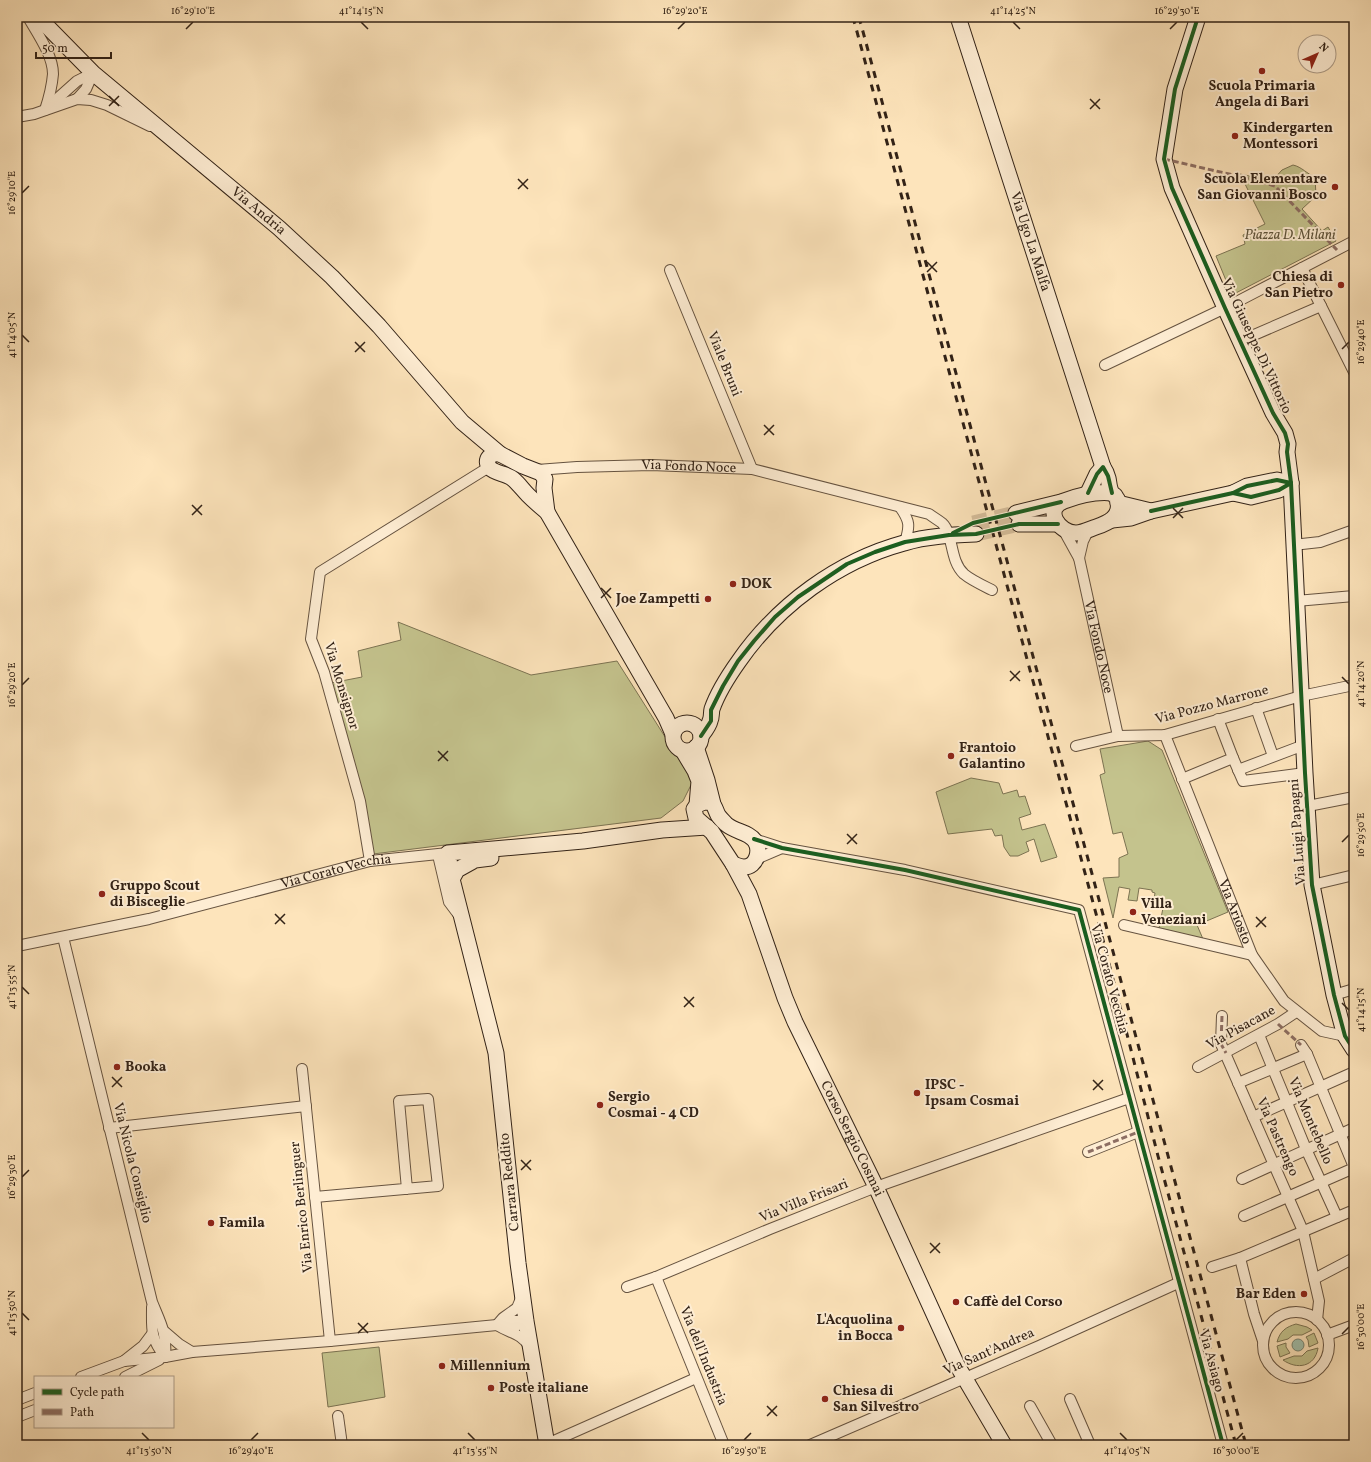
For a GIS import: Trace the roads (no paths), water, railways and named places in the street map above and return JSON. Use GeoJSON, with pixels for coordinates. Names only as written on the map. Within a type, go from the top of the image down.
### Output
{"type":"FeatureCollection","features":[{"type":"Feature","properties":{"kind":"main road","name":"Via Andria"},"geometry":{"type":"LineString","coordinates":[[38,17],[93,73],[279,228],[332,277],[379,326],[462,422],[500,454]]}},
{"type":"Feature","properties":{"kind":"main road","name":"Via Ugo La Malfa"},"geometry":{"type":"LineString","coordinates":[[958,17],[1103,467],[1108,476],[1115,498]]}},
{"type":"Feature","properties":{"kind":"main road","name":"Via Giuseppe Di Vittorio"},"geometry":{"type":"LineString","coordinates":[[1198,17],[1175,88],[1164,159],[1172,188],[1273,412],[1277,436],[1281,445],[1287,452],[1291,483],[1301,696]]}},
{"type":"Feature","properties":{"kind":"main road","name":"Via Andria"},"geometry":{"type":"LineString","coordinates":[[462,422],[489,466]]}},
{"type":"Feature","properties":{"kind":"main road"},"geometry":{"type":"LineString","coordinates":[[500,454],[490,454],[488,459],[489,466],[496,472],[512,478],[527,495],[547,512],[666,718],[681,727],[697,728],[693,745],[695,771],[699,781],[695,807]]}},
{"type":"Feature","properties":{"kind":"main road","name":"Via Fondo Noce"},"geometry":{"type":"LineString","coordinates":[[500,454],[523,466],[537,470]]}},
{"type":"Feature","properties":{"kind":"main road"},"geometry":{"type":"LineString","coordinates":[[1088,494],[1097,474],[1103,467]]}},
{"type":"Feature","properties":{"kind":"main road"},"geometry":{"type":"LineString","coordinates":[[537,470],[544,477],[547,512]]}},
{"type":"Feature","properties":{"kind":"main road"},"geometry":{"type":"LineString","coordinates":[[1112,520],[1131,518],[1151,511],[1233,493],[1251,497],[1279,490],[1291,483]]}},
{"type":"Feature","properties":{"kind":"main road"},"geometry":{"type":"LineString","coordinates":[[527,495],[537,496],[544,488]]}},
{"type":"Feature","properties":{"kind":"main road"},"geometry":{"type":"LineString","coordinates":[[1115,498],[1118,513],[1112,520],[1103,525],[1076,533],[1060,526],[1018,518],[1061,502],[1088,494],[1101,492],[1151,511]]}},
{"type":"Feature","properties":{"kind":"main road"},"geometry":{"type":"LineString","coordinates":[[1060,526],[1054,519],[1053,514],[1056,507],[1061,502]]}},
{"type":"Feature","properties":{"kind":"main road"},"geometry":{"type":"LineString","coordinates":[[711,710],[681,727],[673,743],[676,746],[693,745],[711,721],[711,710],[723,686],[742,656],[775,617],[798,597],[847,564],[875,552],[905,542],[975,529]]}},
{"type":"Feature","properties":{"kind":"main road","name":"Via Luigi Papagni"},"geometry":{"type":"LineString","coordinates":[[1301,696],[1312,885],[1334,994],[1350,1032]]}},
{"type":"Feature","properties":{"kind":"main road"},"geometry":{"type":"LineString","coordinates":[[693,745],[707,780],[713,804],[717,808],[718,815],[732,828],[754,839]]}},
{"type":"Feature","properties":{"kind":"main road"},"geometry":{"type":"LineString","coordinates":[[695,807],[704,802],[713,804]]}},
{"type":"Feature","properties":{"kind":"main road","name":"Corso Sergio Cosmai"},"geometry":{"type":"LineString","coordinates":[[695,807],[696,818],[707,828],[722,846],[749,894],[785,998],[795,1022],[876,1187],[957,1365],[1004,1445]]}},
{"type":"Feature","properties":{"kind":"main road","name":"Via Corato Vecchia"},"geometry":{"type":"LineString","coordinates":[[662,830],[695,807]]}},
{"type":"Feature","properties":{"kind":"main road","name":"Via Corato Vecchia"},"geometry":{"type":"LineString","coordinates":[[443,854],[583,841],[662,830],[707,828]]}},
{"type":"Feature","properties":{"kind":"main road","name":"Corso Sergio Cosmai"},"geometry":{"type":"LineString","coordinates":[[749,894],[758,849],[754,839]]}},
{"type":"Feature","properties":{"kind":"main road"},"geometry":{"type":"LineString","coordinates":[[452,879],[457,870],[475,860],[530,853],[546,844]]}},
{"type":"Feature","properties":{"kind":"main road","name":"Carrara Reddito"},"geometry":{"type":"LineString","coordinates":[[443,854],[452,879],[496,1053],[518,1263],[526,1322],[547,1444]]}},
{"type":"Feature","properties":{"kind":"main road"},"geometry":{"type":"LineString","coordinates":[[733,864],[744,867],[749,866],[755,861]]}},
{"type":"Feature","properties":{"kind":"main road"},"geometry":{"type":"LineString","coordinates":[[1350,1032],[1354,1050]]}},
{"type":"Feature","properties":{"kind":"street"},"geometry":{"type":"LineString","coordinates":[[28,17],[47,52],[53,72],[51,92],[44,110]]}},
{"type":"Feature","properties":{"kind":"street"},"geometry":{"type":"LineString","coordinates":[[44,110],[76,81],[93,73]]}},
{"type":"Feature","properties":{"kind":"street"},"geometry":{"type":"LineString","coordinates":[[77,99],[86,89],[93,73]]}},
{"type":"Feature","properties":{"kind":"street"},"geometry":{"type":"LineString","coordinates":[[17,117],[34,114],[77,99],[91,100],[107,105],[169,135]]}},
{"type":"Feature","properties":{"kind":"street"},"geometry":{"type":"LineString","coordinates":[[1105,365],[1225,308],[1354,241]]}},
{"type":"Feature","properties":{"kind":"street"},"geometry":{"type":"LineString","coordinates":[[1302,268],[1354,372]]}},
{"type":"Feature","properties":{"kind":"street","name":"Viale Bruni"},"geometry":{"type":"LineString","coordinates":[[670,270],[752,469]]}},
{"type":"Feature","properties":{"kind":"street"},"geometry":{"type":"LineString","coordinates":[[1240,341],[1321,306]]}},
{"type":"Feature","properties":{"kind":"street","name":"Via Fondo Noce"},"geometry":{"type":"LineString","coordinates":[[537,470],[577,467],[651,465],[752,469],[929,514],[942,524],[949,535]]}},
{"type":"Feature","properties":{"kind":"street","name":"Via Monsignor"},"geometry":{"type":"LineString","coordinates":[[370,861],[360,801],[324,672],[311,639],[320,572],[489,466]]}},
{"type":"Feature","properties":{"kind":"street"},"geometry":{"type":"LineString","coordinates":[[900,507],[908,517],[909,529],[905,542]]}},
{"type":"Feature","properties":{"kind":"street","name":"Via Fondo Noce"},"geometry":{"type":"LineString","coordinates":[[1060,526],[1079,558],[1118,736]]}},
{"type":"Feature","properties":{"kind":"street","name":"Via Fondo Noce"},"geometry":{"type":"LineString","coordinates":[[1079,558],[1083,541],[1089,529]]}},
{"type":"Feature","properties":{"kind":"street"},"geometry":{"type":"LineString","coordinates":[[1293,545],[1320,542],[1354,530]]}},
{"type":"Feature","properties":{"kind":"street"},"geometry":{"type":"LineString","coordinates":[[949,535],[955,559],[964,574],[992,590]]}},
{"type":"Feature","properties":{"kind":"street"},"geometry":{"type":"LineString","coordinates":[[1296,601],[1354,596]]}},
{"type":"Feature","properties":{"kind":"street","name":"Via Pozzo Marrone"},"geometry":{"type":"LineString","coordinates":[[1076,746],[1118,736],[1164,735],[1301,696],[1354,685]]}},
{"type":"Feature","properties":{"kind":"street"},"geometry":{"type":"LineString","coordinates":[[1256,708],[1273,756]]}},
{"type":"Feature","properties":{"kind":"street"},"geometry":{"type":"LineString","coordinates":[[1218,719],[1243,781],[1305,773]]}},
{"type":"Feature","properties":{"kind":"street","name":"Via Ariosto"},"geometry":{"type":"LineString","coordinates":[[1164,735],[1252,955],[1284,1001],[1296,1012],[1322,1031],[1350,1032]]}},
{"type":"Feature","properties":{"kind":"street"},"geometry":{"type":"LineString","coordinates":[[1238,770],[1304,745]]}},
{"type":"Feature","properties":{"kind":"street"},"geometry":{"type":"LineString","coordinates":[[1182,779],[1233,758]]}},
{"type":"Feature","properties":{"kind":"street"},"geometry":{"type":"LineString","coordinates":[[1308,806],[1354,797]]}},
{"type":"Feature","properties":{"kind":"street","name":"Via Corato Vecchia"},"geometry":{"type":"LineString","coordinates":[[754,839],[782,848],[905,870],[1079,910],[1178,1283]]}},
{"type":"Feature","properties":{"kind":"street"},"geometry":{"type":"LineString","coordinates":[[755,861],[782,848]]}},
{"type":"Feature","properties":{"kind":"street","name":"Via Corato Vecchia"},"geometry":{"type":"LineString","coordinates":[[17,946],[149,919],[370,861],[443,854]]}},
{"type":"Feature","properties":{"kind":"street","name":"Carrara Reddito"},"geometry":{"type":"LineString","coordinates":[[443,854],[449,902],[462,920]]}},
{"type":"Feature","properties":{"kind":"street"},"geometry":{"type":"LineString","coordinates":[[1312,885],[1354,875]]}},
{"type":"Feature","properties":{"kind":"street"},"geometry":{"type":"LineString","coordinates":[[1124,925],[1252,955]]}},
{"type":"Feature","properties":{"kind":"street","name":"Via Nicola Consiglio"},"geometry":{"type":"LineString","coordinates":[[63,937],[152,1302],[165,1332],[165,1357]]}},
{"type":"Feature","properties":{"kind":"street"},"geometry":{"type":"LineString","coordinates":[[1334,994],[1354,989]]}},
{"type":"Feature","properties":{"kind":"street","name":"Via Pisacane"},"geometry":{"type":"LineString","coordinates":[[1198,1067],[1278,1024],[1296,1012]]}},
{"type":"Feature","properties":{"kind":"street","name":"Via Pastrengo"},"geometry":{"type":"LineString","coordinates":[[1222,1016],[1222,1044],[1303,1232],[1319,1302],[1317,1320]]}},
{"type":"Feature","properties":{"kind":"street","name":"Via Montebello"},"geometry":{"type":"LineString","coordinates":[[1258,1035],[1337,1218]]}},
{"type":"Feature","properties":{"kind":"street"},"geometry":{"type":"LineString","coordinates":[[1244,1216],[1354,1168],[1307,1054],[1301,1045]]}},
{"type":"Feature","properties":{"kind":"street"},"geometry":{"type":"LineString","coordinates":[[1238,1083],[1307,1054]]}},
{"type":"Feature","properties":{"kind":"street","name":"Via Enrico Berlinguer"},"geometry":{"type":"LineString","coordinates":[[302,1069],[330,1342]]}},
{"type":"Feature","properties":{"kind":"street"},"geometry":{"type":"LineString","coordinates":[[1253,1117],[1354,1072]]}},
{"type":"Feature","properties":{"kind":"street","name":"Via Villa Frisari"},"geometry":{"type":"LineString","coordinates":[[627,1287],[656,1277],[770,1229],[876,1187],[1129,1098]]}},
{"type":"Feature","properties":{"kind":"street"},"geometry":{"type":"LineString","coordinates":[[315,1197],[407,1189],[438,1186],[428,1099],[399,1101],[407,1189]]}},
{"type":"Feature","properties":{"kind":"street"},"geometry":{"type":"LineString","coordinates":[[109,1128],[306,1106]]}},
{"type":"Feature","properties":{"kind":"street"},"geometry":{"type":"LineString","coordinates":[[1242,1179],[1354,1128]]}},
{"type":"Feature","properties":{"kind":"street"},"geometry":{"type":"LineString","coordinates":[[1088,1152],[1138,1132]]}},
{"type":"Feature","properties":{"kind":"street"},"geometry":{"type":"LineString","coordinates":[[1212,1267],[1240,1258],[1354,1210]]}},
{"type":"Feature","properties":{"kind":"street"},"geometry":{"type":"LineString","coordinates":[[1240,1258],[1254,1314],[1263,1341],[1264,1353],[1268,1363],[1276,1371],[1287,1377],[1298,1378],[1310,1375],[1320,1368],[1326,1358],[1329,1345],[1323,1326],[1317,1320],[1298,1312],[1288,1313],[1271,1323],[1263,1341]]}},
{"type":"Feature","properties":{"kind":"street"},"geometry":{"type":"LineString","coordinates":[[1314,1279],[1354,1258]]}},
{"type":"Feature","properties":{"kind":"street","name":"Via dell'Industria"},"geometry":{"type":"LineString","coordinates":[[656,1277],[724,1445]]}},
{"type":"Feature","properties":{"kind":"street","name":"Via Sant'Andrea"},"geometry":{"type":"LineString","coordinates":[[810,1445],[1178,1283]]}},
{"type":"Feature","properties":{"kind":"street","name":"Via Asiago"},"geometry":{"type":"LineString","coordinates":[[1178,1283],[1223,1445]]}},
{"type":"Feature","properties":{"kind":"street"},"geometry":{"type":"LineString","coordinates":[[497,1325],[503,1318],[517,1308],[523,1292]]}},
{"type":"Feature","properties":{"kind":"street","name":"Via Nicola Consiglio"},"geometry":{"type":"LineString","coordinates":[[152,1302],[152,1334],[157,1346],[165,1357]]}},
{"type":"Feature","properties":{"kind":"street"},"geometry":{"type":"LineString","coordinates":[[84,1376],[124,1361],[165,1357],[192,1352],[330,1342],[497,1325],[512,1328],[526,1322]]}},
{"type":"Feature","properties":{"kind":"street"},"geometry":{"type":"LineString","coordinates":[[497,1325],[525,1339],[531,1349]]}},
{"type":"Feature","properties":{"kind":"street"},"geometry":{"type":"LineString","coordinates":[[1327,1335],[1354,1325]]}},
{"type":"Feature","properties":{"kind":"street","name":"Via Nicola Consiglio"},"geometry":{"type":"LineString","coordinates":[[165,1332],[179,1344],[192,1352]]}},
{"type":"Feature","properties":{"kind":"street"},"geometry":{"type":"LineString","coordinates":[[124,1361],[143,1346],[152,1334]]}},
{"type":"Feature","properties":{"kind":"street"},"geometry":{"type":"LineString","coordinates":[[127,1376],[165,1357]]}},
{"type":"Feature","properties":{"kind":"street"},"geometry":{"type":"LineString","coordinates":[[547,1444],[696,1378]]}},
{"type":"Feature","properties":{"kind":"street"},"geometry":{"type":"LineString","coordinates":[[17,1400],[34,1394]]}},
{"type":"Feature","properties":{"kind":"street"},"geometry":{"type":"LineString","coordinates":[[1070,1399],[1090,1445]]}},
{"type":"Feature","properties":{"kind":"street"},"geometry":{"type":"LineString","coordinates":[[1030,1406],[1052,1445]]}},
{"type":"Feature","properties":{"kind":"street"},"geometry":{"type":"LineString","coordinates":[[17,1417],[34,1410]]}},
{"type":"Feature","properties":{"kind":"street"},"geometry":{"type":"LineString","coordinates":[[338,1416],[342,1445]]}},
{"type":"Feature","properties":{"kind":"tunnel"},"geometry":{"type":"LineString","coordinates":[[973,523],[1016,513]]}},
{"type":"Feature","properties":{"kind":"tunnel"},"geometry":{"type":"LineString","coordinates":[[976,534],[1019,524]]}},
{"type":"Feature","properties":{"kind":"railway"},"geometry":{"type":"LineString","coordinates":[[853,17],[1101,932],[1158,1156],[1236,1445]]}},
{"type":"Feature","properties":{"kind":"railway"},"geometry":{"type":"LineString","coordinates":[[859,17],[1246,1445]]}},
{"type":"Feature","properties":{"kind":"place","name":"Scuola Primaria Angela di Bari"},"geometry":{"type":"Point","coordinates":[1262,71]}},
{"type":"Feature","properties":{"kind":"place","name":"Kindergarten Montessori"},"geometry":{"type":"Point","coordinates":[1235,136]}},
{"type":"Feature","properties":{"kind":"place","name":"Scuola Elementare San Giovanni Bosco"},"geometry":{"type":"Point","coordinates":[1335,187]}},
{"type":"Feature","properties":{"kind":"place","name":"Chiesa di San Pietro"},"geometry":{"type":"Point","coordinates":[1341,285]}},
{"type":"Feature","properties":{"kind":"place","name":"DOK"},"geometry":{"type":"Point","coordinates":[733,584]}},
{"type":"Feature","properties":{"kind":"place","name":"Joe Zampetti"},"geometry":{"type":"Point","coordinates":[708,599]}},
{"type":"Feature","properties":{"kind":"place","name":"Frantoio Galantino"},"geometry":{"type":"Point","coordinates":[951,756]}},
{"type":"Feature","properties":{"kind":"place","name":"Gruppo Scout di Bisceglie"},"geometry":{"type":"Point","coordinates":[102,894]}},
{"type":"Feature","properties":{"kind":"place","name":"Villa Veneziani"},"geometry":{"type":"Point","coordinates":[1133,912]}},
{"type":"Feature","properties":{"kind":"place","name":"Booka"},"geometry":{"type":"Point","coordinates":[117,1067]}},
{"type":"Feature","properties":{"kind":"place","name":"IPSC - Ipsam Cosmai"},"geometry":{"type":"Point","coordinates":[917,1093]}},
{"type":"Feature","properties":{"kind":"place","name":"Sergio Cosmai - 4 CD"},"geometry":{"type":"Point","coordinates":[600,1105]}},
{"type":"Feature","properties":{"kind":"place","name":"Famila"},"geometry":{"type":"Point","coordinates":[211,1223]}},
{"type":"Feature","properties":{"kind":"place","name":"Bar Eden"},"geometry":{"type":"Point","coordinates":[1304,1294]}},
{"type":"Feature","properties":{"kind":"place","name":"Caffè del Corso"},"geometry":{"type":"Point","coordinates":[956,1302]}},
{"type":"Feature","properties":{"kind":"place","name":"L'Acquolina in Bocca"},"geometry":{"type":"Point","coordinates":[901,1328]}},
{"type":"Feature","properties":{"kind":"place","name":"Millennium"},"geometry":{"type":"Point","coordinates":[442,1366]}},
{"type":"Feature","properties":{"kind":"place","name":"Poste italiane"},"geometry":{"type":"Point","coordinates":[491,1388]}},
{"type":"Feature","properties":{"kind":"place","name":"Chiesa di San Silvestro"},"geometry":{"type":"Point","coordinates":[825,1399]}},
{"type":"Feature","properties":{"kind":"park label","name":"Piazza D. Milani"},"geometry":{"type":"Point","coordinates":[1290,235]}}]}
